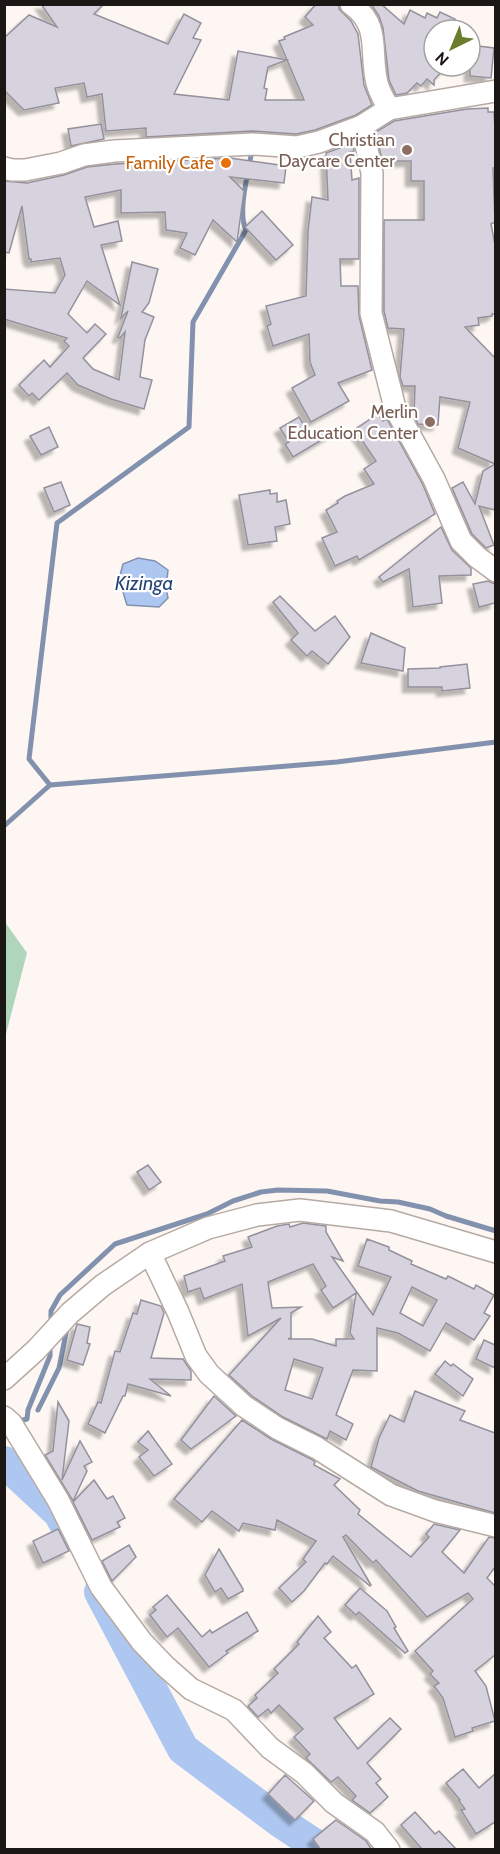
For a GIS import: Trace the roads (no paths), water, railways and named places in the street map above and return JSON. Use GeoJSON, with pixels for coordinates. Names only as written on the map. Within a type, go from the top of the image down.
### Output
{"type":"FeatureCollection","features":[{"type":"Feature","properties":{"kind":"street"},"geometry":{"type":"LineString","coordinates":[[351,4],[360,11],[371,27],[377,83],[389,109]]}},
{"type":"Feature","properties":{"kind":"street"},"geometry":{"type":"LineString","coordinates":[[4,168],[25,170],[61,163],[84,155],[114,151],[253,144],[297,147],[362,126],[389,109],[495,91]]}},
{"type":"Feature","properties":{"kind":"street"},"geometry":{"type":"LineString","coordinates":[[362,126],[372,173],[371,313],[395,408],[434,478],[461,541],[495,571]]}},
{"type":"Feature","properties":{"kind":"street"},"geometry":{"type":"LineString","coordinates":[[4,1379],[36,1350],[69,1313],[103,1285],[150,1253],[208,1228],[257,1215],[300,1210],[391,1221],[495,1252]]}},
{"type":"Feature","properties":{"kind":"street"},"geometry":{"type":"LineString","coordinates":[[150,1253],[196,1356],[209,1374],[244,1406],[277,1428],[317,1448],[391,1495],[435,1511],[495,1526]]}},
{"type":"Feature","properties":{"kind":"street"},"geometry":{"type":"LineString","coordinates":[[4,1416],[58,1500],[101,1587],[142,1642],[191,1689],[234,1710],[270,1748],[304,1773],[334,1803],[375,1832],[389,1850]]}},
{"type":"Feature","properties":{"kind":"water","name":"Kizinga"},"geometry":{"type":"Polygon","coordinates":[[[138,558],[155,561],[168,570],[166,588],[168,598],[159,607],[127,605],[119,579],[123,564],[138,558]]]}},
{"type":"Feature","properties":{"kind":"waterway"},"geometry":{"type":"LineString","coordinates":[[50,785],[29,759],[57,523],[189,427],[193,322],[246,230],[243,202],[252,150]]}},
{"type":"Feature","properties":{"kind":"waterway"},"geometry":{"type":"LineString","coordinates":[[4,826],[50,785],[337,762],[496,742]]}},
{"type":"Feature","properties":{"kind":"waterway"},"geometry":{"type":"LineString","coordinates":[[51,1324],[51,1311],[60,1295],[115,1244],[207,1214],[233,1201],[261,1192],[327,1191],[398,1202],[430,1209],[496,1231]]}},
{"type":"Feature","properties":{"kind":"waterway"},"geometry":{"type":"LineString","coordinates":[[38,1410],[59,1368],[67,1328]]}},
{"type":"Feature","properties":{"kind":"waterway"},"geometry":{"type":"LineString","coordinates":[[15,1422],[27,1419],[28,1410],[50,1356],[50,1345]]}},
{"type":"Feature","properties":{"kind":"waterway"},"geometry":{"type":"LineString","coordinates":[[4,1462],[59,1513],[71,1534]]}},
{"type":"Feature","properties":{"kind":"waterway"},"geometry":{"type":"LineString","coordinates":[[100,1592],[183,1749],[282,1823],[323,1850]]}},
{"type":"Feature","properties":{"kind":"place","name":"Christian Daycare Center"},"geometry":{"type":"Point","coordinates":[407,150]}},
{"type":"Feature","properties":{"kind":"place","name":"Family Cafe"},"geometry":{"type":"Point","coordinates":[226,163]}},
{"type":"Feature","properties":{"kind":"place","name":"Merlin Education Center"},"geometry":{"type":"Point","coordinates":[430,422]}}]}
